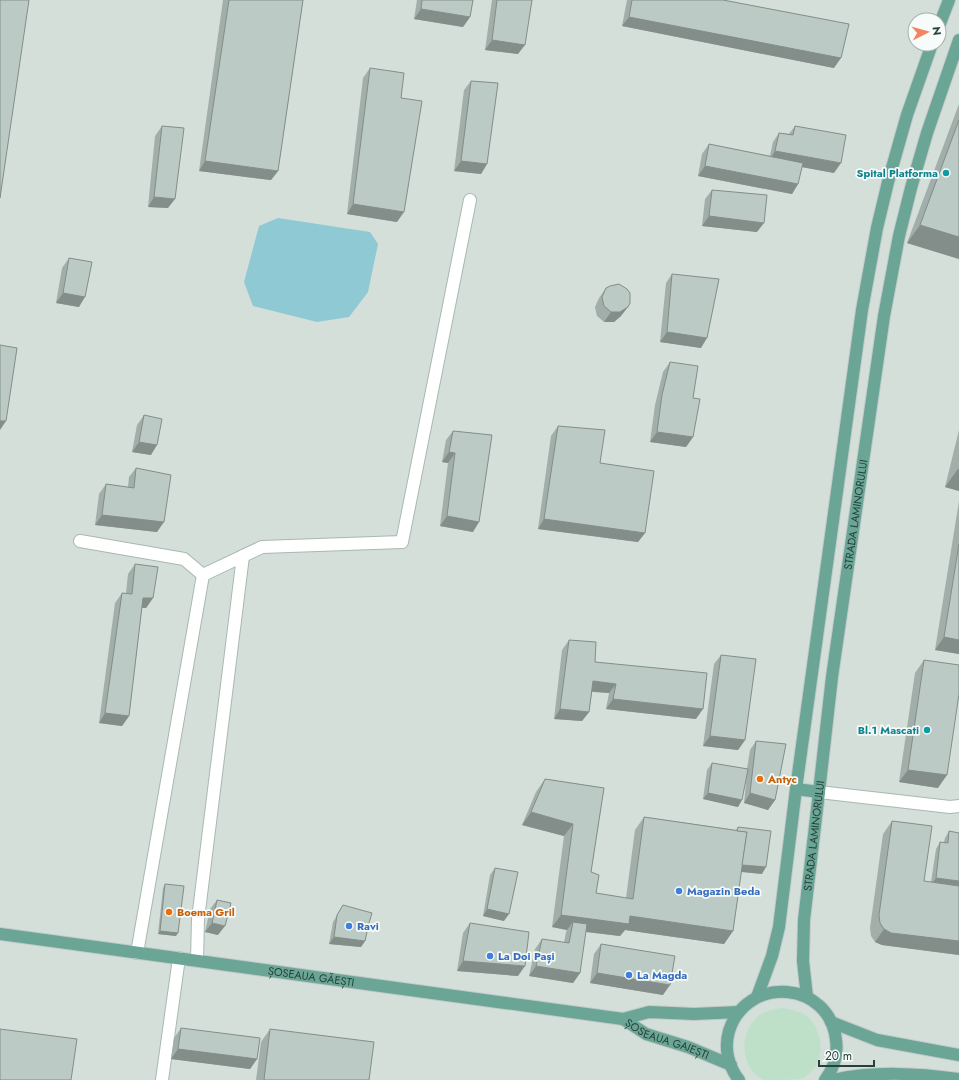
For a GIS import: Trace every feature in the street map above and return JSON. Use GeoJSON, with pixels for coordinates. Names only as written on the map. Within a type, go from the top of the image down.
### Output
{"type":"FeatureCollection","features":[{"type":"Feature","properties":{"kind":"main road"},"geometry":{"type":"LineString","coordinates":[[944,12],[949,0]]}},
{"type":"Feature","properties":{"kind":"main road","name":"STRADA LAMINORULUI"},"geometry":{"type":"LineString","coordinates":[[807,997],[803,961],[804,933],[832,677],[884,316],[899,236],[926,132],[959,40]]}},
{"type":"Feature","properties":{"kind":"main road","name":"STRADA LAMINORULUI"},"geometry":{"type":"LineString","coordinates":[[757,997],[767,974],[776,943],[782,908],[796,789],[861,317],[874,243],[888,182],[907,115],[929,52]]}},
{"type":"Feature","properties":{"kind":"main road"},"geometry":{"type":"LineString","coordinates":[[796,789],[819,792]]}},
{"type":"Feature","properties":{"kind":"main road","name":"ȘOSEAUA GĂEȘTI"},"geometry":{"type":"LineString","coordinates":[[0,934],[623,1019]]}},
{"type":"Feature","properties":{"kind":"main road"},"geometry":{"type":"LineString","coordinates":[[739,1080],[731,1065],[727,1052],[728,1038],[732,1024],[739,1012],[749,1002],[757,997],[784,991],[807,997],[821,1008],[831,1022],[836,1036],[836,1056],[831,1070],[825,1080]]}},
{"type":"Feature","properties":{"kind":"main road","name":"ȘOSEAUA GAIEȘTI"},"geometry":{"type":"LineString","coordinates":[[623,1019],[649,1012],[694,1014],[739,1012]]}},
{"type":"Feature","properties":{"kind":"main road","name":"ȘOSEAUA GAIEȘTI"},"geometry":{"type":"LineString","coordinates":[[623,1019],[646,1034],[688,1047],[731,1065]]}},
{"type":"Feature","properties":{"kind":"main road"},"geometry":{"type":"LineString","coordinates":[[831,1022],[877,1040],[959,1054]]}},
{"type":"Feature","properties":{"kind":"main road"},"geometry":{"type":"LineString","coordinates":[[832,1080],[848,1076],[890,1073],[930,1075],[959,1080]]}},
{"type":"Feature","properties":{"kind":"lane"},"geometry":{"type":"LineString","coordinates":[[203,575],[262,547],[402,542],[470,200]]}},
{"type":"Feature","properties":{"kind":"lane"},"geometry":{"type":"LineString","coordinates":[[80,541],[184,559],[203,575]]}},
{"type":"Feature","properties":{"kind":"lane"},"geometry":{"type":"LineString","coordinates":[[197,961],[198,919],[243,556]]}},
{"type":"Feature","properties":{"kind":"lane"},"geometry":{"type":"LineString","coordinates":[[137,953],[203,575]]}},
{"type":"Feature","properties":{"kind":"lane"},"geometry":{"type":"LineString","coordinates":[[819,792],[950,807],[959,806]]}},
{"type":"Feature","properties":{"kind":"lane"},"geometry":{"type":"LineString","coordinates":[[162,1080],[179,958]]}},
{"type":"Feature","properties":{"kind":"shaded area"},"geometry":{"type":"Polygon","coordinates":[[[0,0],[959,0],[959,1080],[0,1080],[0,0]]]}},
{"type":"Feature","properties":{"kind":"green space"},"geometry":{"type":"Polygon","coordinates":[[[783,1008],[803,1014],[814,1024],[819,1037],[819,1059],[811,1072],[802,1079],[764,1080],[750,1067],[744,1049],[745,1039],[753,1022],[760,1015],[774,1009],[783,1008]]]}},
{"type":"Feature","properties":{"kind":"water"},"geometry":{"type":"Polygon","coordinates":[[[278,218],[370,232],[378,244],[368,292],[349,317],[317,322],[253,306],[244,282],[259,226],[278,218]]]}},
{"type":"Feature","properties":{"kind":"building"},"geometry":{"type":"Polygon","coordinates":[[[0,0],[29,0],[0,198],[0,0]]]}},
{"type":"Feature","properties":{"kind":"building"},"geometry":{"type":"Polygon","coordinates":[[[229,0],[303,0],[278,171],[205,161],[229,0]]]}},
{"type":"Feature","properties":{"kind":"building"},"geometry":{"type":"Polygon","coordinates":[[[422,0],[473,0],[470,17],[421,9],[422,0]]]}},
{"type":"Feature","properties":{"kind":"building"},"geometry":{"type":"Polygon","coordinates":[[[497,0],[532,0],[525,45],[492,40],[497,0]]]}},
{"type":"Feature","properties":{"kind":"building"},"geometry":{"type":"Polygon","coordinates":[[[632,0],[723,0],[849,24],[841,58],[629,17],[632,0]]]}},
{"type":"Feature","properties":{"kind":"building"},"geometry":{"type":"Polygon","coordinates":[[[370,68],[404,73],[401,98],[422,101],[404,212],[353,204],[370,68]]]}},
{"type":"Feature","properties":{"kind":"building"},"geometry":{"type":"Polygon","coordinates":[[[471,81],[498,83],[487,164],[461,161],[471,81]]]}},
{"type":"Feature","properties":{"kind":"building"},"geometry":{"type":"Polygon","coordinates":[[[959,120],[959,237],[920,225],[959,120]]]}},
{"type":"Feature","properties":{"kind":"building"},"geometry":{"type":"Polygon","coordinates":[[[162,126],[184,128],[175,199],[154,197],[162,126]]]}},
{"type":"Feature","properties":{"kind":"building"},"geometry":{"type":"Polygon","coordinates":[[[795,126],[846,135],[841,163],[775,151],[779,133],[793,135],[795,126]]]}},
{"type":"Feature","properties":{"kind":"building"},"geometry":{"type":"Polygon","coordinates":[[[709,144],[803,163],[798,184],[705,166],[709,144]]]}},
{"type":"Feature","properties":{"kind":"building"},"geometry":{"type":"Polygon","coordinates":[[[712,190],[767,195],[764,223],[709,216],[712,190]]]}},
{"type":"Feature","properties":{"kind":"building"},"geometry":{"type":"Polygon","coordinates":[[[69,258],[92,262],[85,297],[63,293],[69,258]]]}},
{"type":"Feature","properties":{"kind":"building"},"geometry":{"type":"Polygon","coordinates":[[[672,274],[719,279],[707,338],[667,332],[672,274]]]}},
{"type":"Feature","properties":{"kind":"building"},"geometry":{"type":"Polygon","coordinates":[[[619,284],[630,293],[630,303],[628,307],[620,312],[611,312],[604,306],[602,297],[606,288],[619,284]]]}},
{"type":"Feature","properties":{"kind":"building"},"geometry":{"type":"Polygon","coordinates":[[[0,345],[17,348],[6,421],[0,421],[0,345]]]}},
{"type":"Feature","properties":{"kind":"building"},"geometry":{"type":"Polygon","coordinates":[[[670,362],[698,366],[693,398],[700,399],[693,437],[657,432],[662,395],[670,362]]]}},
{"type":"Feature","properties":{"kind":"building"},"geometry":{"type":"Polygon","coordinates":[[[144,415],[162,419],[157,445],[139,442],[144,415]]]}},
{"type":"Feature","properties":{"kind":"building"},"geometry":{"type":"Polygon","coordinates":[[[558,426],[605,430],[600,463],[654,471],[645,533],[544,519],[558,426]]]}},
{"type":"Feature","properties":{"kind":"building"},"geometry":{"type":"Polygon","coordinates":[[[453,431],[492,435],[479,522],[447,516],[455,453],[449,452],[453,431]]]}},
{"type":"Feature","properties":{"kind":"building"},"geometry":{"type":"Polygon","coordinates":[[[136,468],[171,475],[164,522],[102,515],[106,484],[134,488],[136,468]]]}},
{"type":"Feature","properties":{"kind":"building"},"geometry":{"type":"Polygon","coordinates":[[[959,544],[959,640],[944,637],[959,544]]]}},
{"type":"Feature","properties":{"kind":"building"},"geometry":{"type":"Polygon","coordinates":[[[135,564],[158,567],[153,598],[143,598],[129,716],[105,713],[122,593],[132,594],[135,564]]]}},
{"type":"Feature","properties":{"kind":"building"},"geometry":{"type":"Polygon","coordinates":[[[569,640],[596,642],[595,662],[707,673],[703,709],[613,699],[616,684],[593,681],[589,712],[560,709],[569,640]]]}},
{"type":"Feature","properties":{"kind":"building"},"geometry":{"type":"Polygon","coordinates":[[[721,655],[756,659],[745,740],[710,736],[721,655]]]}},
{"type":"Feature","properties":{"kind":"building","name":"Bl.1 Mascati"},"geometry":{"type":"Polygon","coordinates":[[[924,660],[959,665],[959,694],[947,775],[908,770],[924,660]]]}},
{"type":"Feature","properties":{"kind":"building","name":"Antyc"},"geometry":{"type":"Polygon","coordinates":[[[756,741],[786,744],[775,800],[750,793],[756,741]]]}},
{"type":"Feature","properties":{"kind":"building"},"geometry":{"type":"Polygon","coordinates":[[[712,763],[748,769],[742,800],[708,793],[712,763]]]}},
{"type":"Feature","properties":{"kind":"building"},"geometry":{"type":"Polygon","coordinates":[[[545,779],[604,788],[591,872],[599,875],[596,893],[633,899],[644,817],[747,832],[733,931],[630,916],[629,924],[561,915],[573,824],[531,812],[545,779]]]}},
{"type":"Feature","properties":{"kind":"building"},"geometry":{"type":"Polygon","coordinates":[[[892,821],[932,826],[924,881],[959,886],[959,941],[891,933],[884,929],[880,923],[879,915],[892,821]]]}},
{"type":"Feature","properties":{"kind":"building"},"geometry":{"type":"Polygon","coordinates":[[[738,827],[771,831],[766,867],[742,865],[747,832],[737,831],[738,827]]]}},
{"type":"Feature","properties":{"kind":"building"},"geometry":{"type":"Polygon","coordinates":[[[949,831],[959,833],[959,881],[936,878],[940,842],[948,843],[949,831]]]}},
{"type":"Feature","properties":{"kind":"building"},"geometry":{"type":"Polygon","coordinates":[[[495,868],[518,872],[509,914],[487,909],[495,868]]]}},
{"type":"Feature","properties":{"kind":"building","name":"Boema Gril"},"geometry":{"type":"Polygon","coordinates":[[[165,884],[184,886],[178,933],[160,931],[165,884]]]}},
{"type":"Feature","properties":{"kind":"building"},"geometry":{"type":"Polygon","coordinates":[[[217,900],[231,903],[225,926],[212,923],[217,900]]]}},
{"type":"Feature","properties":{"kind":"building","name":"Ravi"},"geometry":{"type":"Polygon","coordinates":[[[343,905],[372,913],[365,941],[334,937],[337,915],[343,905]]]}},
{"type":"Feature","properties":{"kind":"building"},"geometry":{"type":"Polygon","coordinates":[[[573,922],[587,924],[580,973],[536,966],[542,939],[569,943],[573,922]]]}},
{"type":"Feature","properties":{"kind":"building","name":"La Doi Pași"},"geometry":{"type":"Polygon","coordinates":[[[470,923],[529,932],[525,966],[463,961],[470,923]]]}},
{"type":"Feature","properties":{"kind":"building"},"geometry":{"type":"Polygon","coordinates":[[[601,944],[675,956],[670,985],[597,973],[601,944]]]}},
{"type":"Feature","properties":{"kind":"building"},"geometry":{"type":"Polygon","coordinates":[[[181,1028],[260,1038],[257,1059],[178,1049],[181,1028]]]}},
{"type":"Feature","properties":{"kind":"building"},"geometry":{"type":"Polygon","coordinates":[[[0,1029],[77,1039],[71,1080],[0,1080],[0,1029]]]}},
{"type":"Feature","properties":{"kind":"building"},"geometry":{"type":"Polygon","coordinates":[[[270,1029],[374,1042],[369,1080],[264,1080],[270,1029]]]}},
{"type":"Feature","properties":{"kind":"place","name":"Spital Platforma"},"geometry":{"type":"Point","coordinates":[946,173]}},
{"type":"Feature","properties":{"kind":"place","name":"Bl.1 Mascati"},"geometry":{"type":"Point","coordinates":[927,730]}},
{"type":"Feature","properties":{"kind":"place","name":"Antyc"},"geometry":{"type":"Point","coordinates":[760,779]}},
{"type":"Feature","properties":{"kind":"place","name":"Magazin Beda"},"geometry":{"type":"Point","coordinates":[679,891]}},
{"type":"Feature","properties":{"kind":"place","name":"Boema Gril"},"geometry":{"type":"Point","coordinates":[169,912]}},
{"type":"Feature","properties":{"kind":"place","name":"Ravi"},"geometry":{"type":"Point","coordinates":[349,926]}},
{"type":"Feature","properties":{"kind":"place","name":"La Doi Pași"},"geometry":{"type":"Point","coordinates":[490,956]}},
{"type":"Feature","properties":{"kind":"place","name":"La Magda"},"geometry":{"type":"Point","coordinates":[629,975]}}]}
